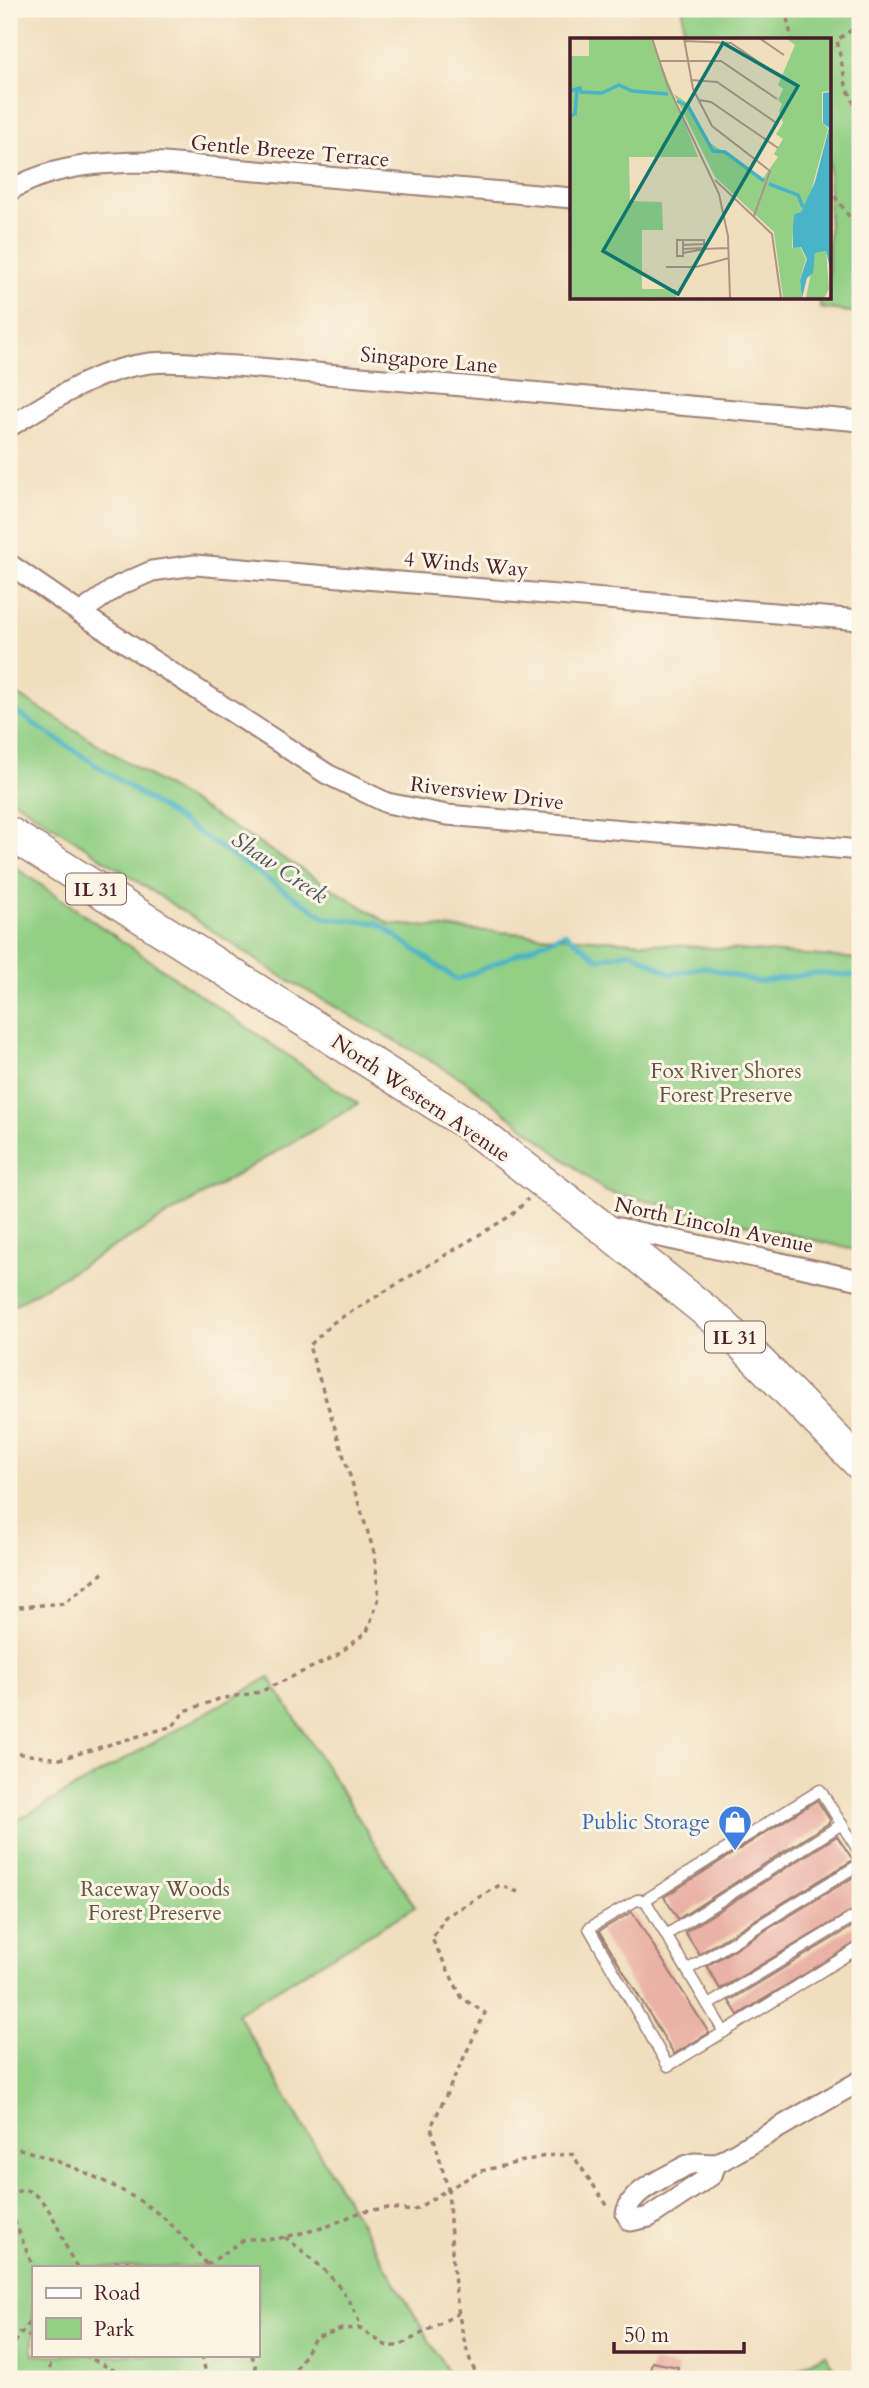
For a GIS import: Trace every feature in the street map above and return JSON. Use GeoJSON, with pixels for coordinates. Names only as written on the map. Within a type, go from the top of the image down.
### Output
{"type":"FeatureCollection","features":[{"type":"Feature","properties":{"kind":"main road","name":"North Western Avenue"},"geometry":{"type":"LineString","coordinates":[[9,833],[466,1123],[598,1224],[723,1325],[860,1464]]}},
{"type":"Feature","properties":{"kind":"street","name":"Gentle Breeze Terrace"},"geometry":{"type":"LineString","coordinates":[[9,191],[46,174],[78,167],[106,162],[152,162],[570,198]]}},
{"type":"Feature","properties":{"kind":"street","name":"Singapore Lane"},"geometry":{"type":"LineString","coordinates":[[9,427],[76,387],[113,371],[151,363],[236,366],[860,421]]}},
{"type":"Feature","properties":{"kind":"street","name":"Riversview Drive"},"geometry":{"type":"LineString","coordinates":[[9,564],[327,774],[387,803],[447,815],[860,850]]}},
{"type":"Feature","properties":{"kind":"street","name":"4 Winds Way"},"geometry":{"type":"LineString","coordinates":[[80,613],[118,586],[152,571],[195,565],[860,620]]}},
{"type":"Feature","properties":{"kind":"street","name":"North Lincoln Avenue"},"geometry":{"type":"LineString","coordinates":[[598,1224],[860,1280]]}},
{"type":"Feature","properties":{"kind":"street"},"geometry":{"type":"LineString","coordinates":[[628,2205],[626,2214],[631,2221],[649,2217],[712,2175],[716,2164],[860,2081]]}},
{"type":"Feature","properties":{"kind":"lane"},"geometry":{"type":"LineString","coordinates":[[860,1853],[820,1790],[645,1900],[637,1900],[589,1928],[668,2066],[860,1947]]}},
{"type":"Feature","properties":{"kind":"lane"},"geometry":{"type":"LineString","coordinates":[[666,1935],[842,1824]]}},
{"type":"Feature","properties":{"kind":"lane"},"geometry":{"type":"LineString","coordinates":[[687,1970],[860,1864]]}},
{"type":"Feature","properties":{"kind":"lane"},"geometry":{"type":"LineString","coordinates":[[645,1900],[724,2032]]}},
{"type":"Feature","properties":{"kind":"lane"},"geometry":{"type":"LineString","coordinates":[[708,2005],[860,1913]]}},
{"type":"Feature","properties":{"kind":"path"},"geometry":{"type":"LineString","coordinates":[[785,9],[792,38]]}},
{"type":"Feature","properties":{"kind":"path"},"geometry":{"type":"LineString","coordinates":[[860,24],[837,40],[846,85],[860,117]]}},
{"type":"Feature","properties":{"kind":"path"},"geometry":{"type":"LineString","coordinates":[[830,189],[860,232]]}},
{"type":"Feature","properties":{"kind":"path"},"geometry":{"type":"LineString","coordinates":[[9,1754],[14,1752],[60,1759],[173,1726],[185,1711],[219,1699],[260,1692],[290,1679],[336,1656],[367,1632],[379,1598],[373,1552],[309,1346],[334,1322],[512,1215],[534,1193]]}},
{"type":"Feature","properties":{"kind":"path"},"geometry":{"type":"LineString","coordinates":[[9,1608],[64,1603],[103,1573]]}},
{"type":"Feature","properties":{"kind":"path"},"geometry":{"type":"LineString","coordinates":[[478,2379],[472,2369],[459,2313],[448,2189],[431,2127],[485,2013],[462,1998],[432,1939],[444,1917],[500,1885],[518,1892]]}},
{"type":"Feature","properties":{"kind":"path"},"geometry":{"type":"LineString","coordinates":[[9,2146],[45,2156],[136,2198],[174,2228],[208,2266],[245,2239],[285,2237],[326,2227],[363,2211],[389,2208],[413,2211],[481,2171],[545,2157],[572,2154],[607,2208],[628,2205]]}},
{"type":"Feature","properties":{"kind":"path"},"geometry":{"type":"LineString","coordinates":[[9,2199],[14,2193],[24,2189],[37,2193],[46,2205],[76,2266]]}},
{"type":"Feature","properties":{"kind":"path"},"geometry":{"type":"LineString","coordinates":[[9,2211],[15,2218],[33,2266]]}},
{"type":"Feature","properties":{"kind":"path"},"geometry":{"type":"LineString","coordinates":[[285,2237],[314,2260],[333,2280],[354,2311],[361,2330]]}},
{"type":"Feature","properties":{"kind":"path"},"geometry":{"type":"LineString","coordinates":[[110,2266],[124,2261],[139,2262],[146,2266]]}},
{"type":"Feature","properties":{"kind":"path"},"geometry":{"type":"LineString","coordinates":[[280,2379],[292,2375],[315,2338],[342,2329],[358,2328],[387,2346],[399,2346],[459,2313]]}},
{"type":"Feature","properties":{"kind":"path"},"geometry":{"type":"LineString","coordinates":[[9,2351],[32,2319]]}},
{"type":"Feature","properties":{"kind":"path"},"geometry":{"type":"LineString","coordinates":[[9,2328],[32,2338]]}},
{"type":"Feature","properties":{"kind":"path"},"geometry":{"type":"LineString","coordinates":[[48,2379],[54,2356]]}},
{"type":"Feature","properties":{"kind":"path"},"geometry":{"type":"LineString","coordinates":[[86,2356],[132,2379]]}},
{"type":"Feature","properties":{"kind":"path"},"geometry":{"type":"LineString","coordinates":[[202,2356],[207,2379]]}},
{"type":"Feature","properties":{"kind":"path"},"geometry":{"type":"LineString","coordinates":[[252,2356],[259,2379]]}},
{"type":"Feature","properties":{"kind":"green space"},"geometry":{"type":"Polygon","coordinates":[[[683,9],[860,9],[860,313],[820,308],[820,299],[830,299],[830,38],[684,38],[683,9]]]}},
{"type":"Feature","properties":{"kind":"green space","name":"Fox River Shores Forest Preserve"},"geometry":{"type":"Polygon","coordinates":[[[9,693],[15,693],[390,924],[860,959],[860,1251],[605,1191],[464,1080],[281,976],[9,797],[9,693]]]}},
{"type":"Feature","properties":{"kind":"green space"},"geometry":{"type":"Polygon","coordinates":[[[9,863],[358,1104],[9,1308],[9,863]]]}},
{"type":"Feature","properties":{"kind":"green space","name":"Raceway Woods Forest Preserve"},"geometry":{"type":"Polygon","coordinates":[[[269,1677],[415,1907],[237,2013],[452,2379],[9,2379],[9,1825],[269,1677]]]}},
{"type":"Feature","properties":{"kind":"green space"},"geometry":{"type":"Polygon","coordinates":[[[825,2354],[841,2379],[782,2379],[825,2354]]]}},
{"type":"Feature","properties":{"kind":"building"},"geometry":{"type":"Polygon","coordinates":[[[817,1800],[830,1820],[829,1823],[678,1919],[664,1897],[817,1800]]]}},
{"type":"Feature","properties":{"kind":"building"},"geometry":{"type":"Polygon","coordinates":[[[837,1836],[853,1860],[699,1954],[685,1932],[837,1836]]]}},
{"type":"Feature","properties":{"kind":"building"},"geometry":{"type":"Polygon","coordinates":[[[860,1873],[860,1906],[720,1989],[707,1966],[860,1873]]]}},
{"type":"Feature","properties":{"kind":"building"},"geometry":{"type":"Polygon","coordinates":[[[632,1912],[709,2033],[674,2054],[599,1931],[632,1912]]]}},
{"type":"Feature","properties":{"kind":"building"},"geometry":{"type":"Polygon","coordinates":[[[860,1922],[860,1940],[738,2015],[729,2001],[860,1922]]]}},
{"type":"Feature","properties":{"kind":"building"},"geometry":{"type":"Polygon","coordinates":[[[652,2362],[678,2367],[675,2379],[648,2379],[652,2362]]]}},
{"type":"Feature","properties":{"kind":"waterway","name":"Shaw Creek"},"geometry":{"type":"LineString","coordinates":[[9,712],[18,713],[326,918],[378,923],[457,980],[565,933],[598,959],[632,952],[671,974],[704,967],[757,982],[818,973],[860,976]]}},
{"type":"Feature","properties":{"kind":"place","name":"Public Storage"},"geometry":{"type":"Point","coordinates":[735,1852]}}]}
